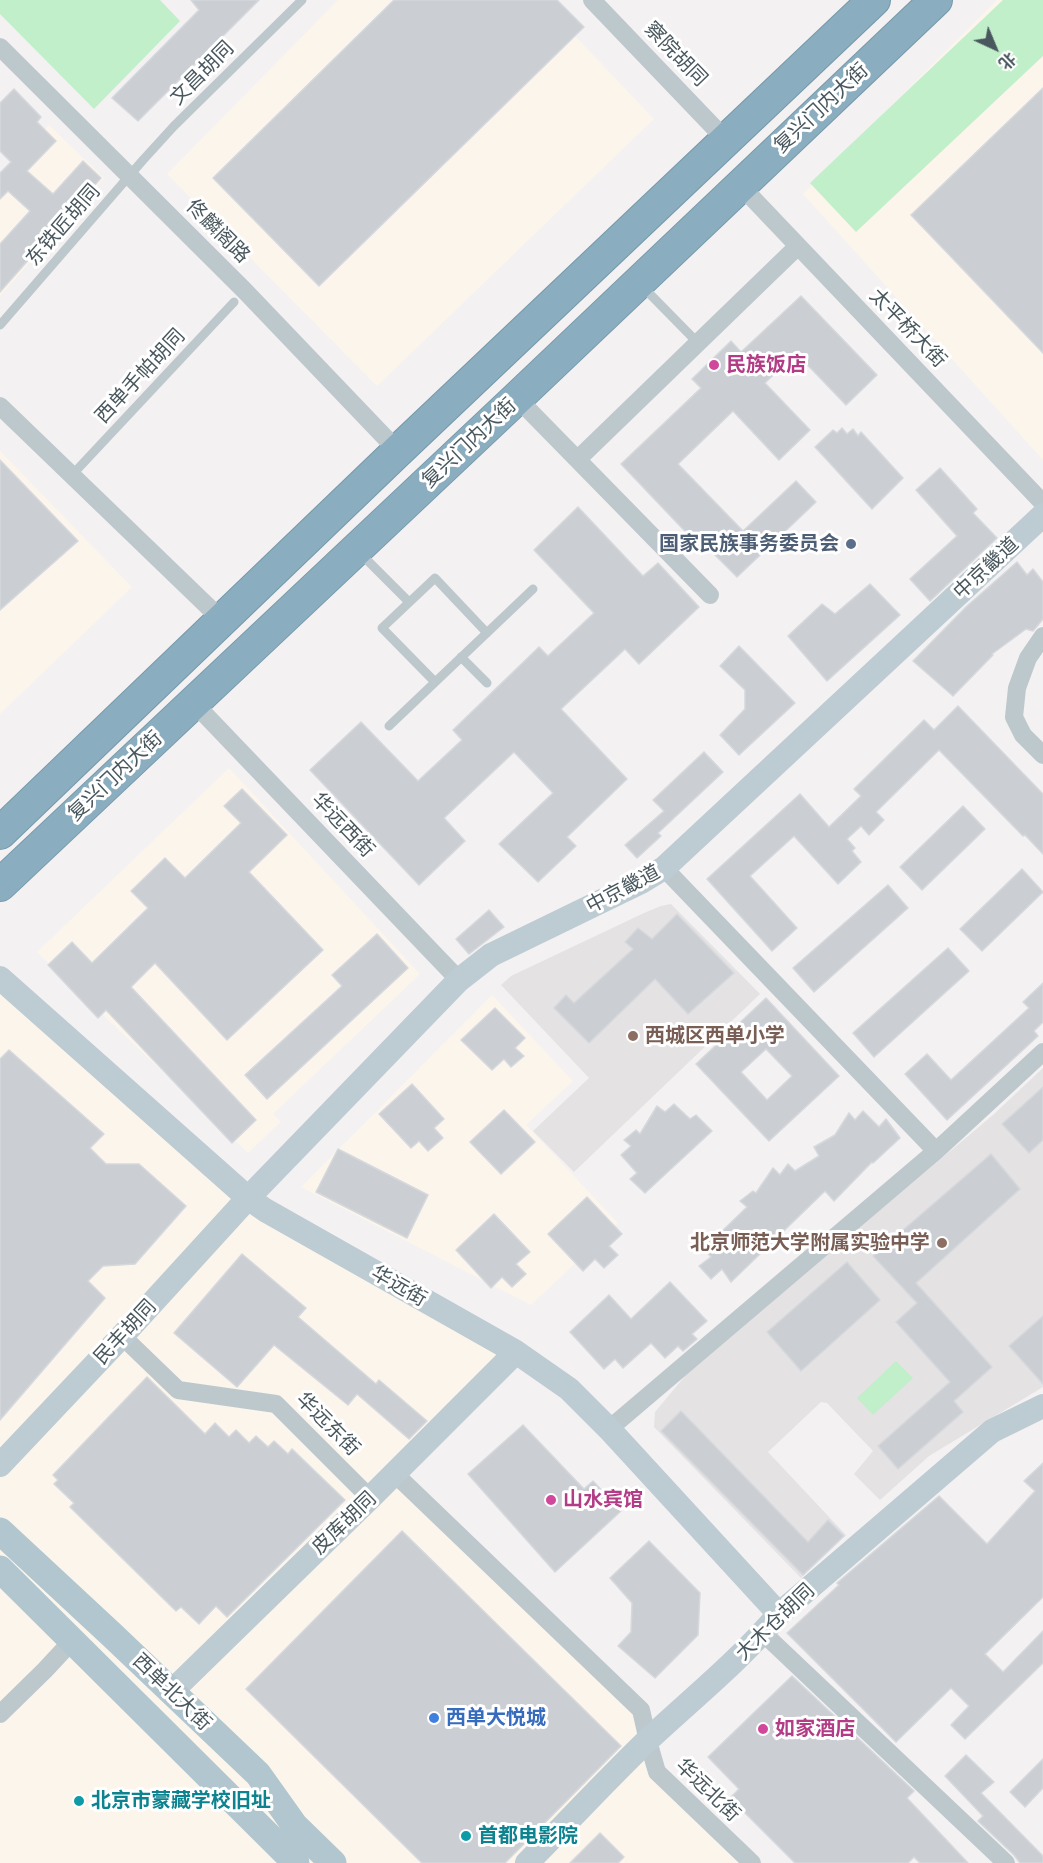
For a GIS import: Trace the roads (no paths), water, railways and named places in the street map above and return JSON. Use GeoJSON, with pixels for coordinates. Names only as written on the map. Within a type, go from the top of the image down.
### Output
{"type":"FeatureCollection","features":[{"type":"Feature","properties":{"kind":"highway","name":"复兴门内大街"},"geometry":{"type":"LineString","coordinates":[[0,833],[874,0]]}},
{"type":"Feature","properties":{"kind":"highway","name":"复兴门内大街"},"geometry":{"type":"LineString","coordinates":[[0,885],[936,0]]}},
{"type":"Feature","properties":{"kind":"main road","name":"西单北大街"},"geometry":{"type":"LineString","coordinates":[[0,1531],[258,1774],[296,1826],[333,1863]]}},
{"type":"Feature","properties":{"kind":"main road","name":"西单北大街"},"geometry":{"type":"LineString","coordinates":[[0,1569],[293,1862]]}},
{"type":"Feature","properties":{"kind":"street","name":"察院胡同"},"geometry":{"type":"LineString","coordinates":[[592,0],[726,140]]}},
{"type":"Feature","properties":{"kind":"street","name":"佟麟阁路"},"geometry":{"type":"LineString","coordinates":[[0,47],[244,290],[399,451]]}},
{"type":"Feature","properties":{"kind":"street","name":"太平桥大街"},"geometry":{"type":"LineString","coordinates":[[740,185],[1043,503]]}},
{"type":"Feature","properties":{"kind":"street"},"geometry":{"type":"LineString","coordinates":[[578,459],[798,246]]}},
{"type":"Feature","properties":{"kind":"street"},"geometry":{"type":"LineString","coordinates":[[517,398],[711,595]]}},
{"type":"Feature","properties":{"kind":"street"},"geometry":{"type":"LineString","coordinates":[[0,406],[223,621]]}},
{"type":"Feature","properties":{"kind":"street","name":"中京畿道"},"geometry":{"type":"LineString","coordinates":[[248,1198],[459,980],[491,955],[641,882],[664,868],[1043,515]]}},
{"type":"Feature","properties":{"kind":"street"},"geometry":{"type":"LineString","coordinates":[[1043,636],[1028,658],[1017,688],[1014,717],[1023,735],[1043,755]]}},
{"type":"Feature","properties":{"kind":"street","name":"华远西街"},"geometry":{"type":"LineString","coordinates":[[193,702],[459,980]]}},
{"type":"Feature","properties":{"kind":"street"},"geometry":{"type":"LineString","coordinates":[[664,868],[936,1151]]}},
{"type":"Feature","properties":{"kind":"street","name":"华远街"},"geometry":{"type":"LineString","coordinates":[[0,978],[248,1198],[265,1210],[516,1352],[569,1389],[609,1429],[779,1614]]}},
{"type":"Feature","properties":{"kind":"street"},"geometry":{"type":"LineString","coordinates":[[609,1429],[936,1151],[1043,1052]]}},
{"type":"Feature","properties":{"kind":"street","name":"民丰胡同"},"geometry":{"type":"LineString","coordinates":[[0,1465],[248,1198]]}},
{"type":"Feature","properties":{"kind":"street","name":"华远东街"},"geometry":{"type":"LineString","coordinates":[[122,1336],[178,1390],[276,1404],[370,1498]]}},
{"type":"Feature","properties":{"kind":"street","name":"皮库胡同"},"geometry":{"type":"LineString","coordinates":[[171,1692],[516,1352]]}},
{"type":"Feature","properties":{"kind":"street","name":"大木仓胡同"},"geometry":{"type":"LineString","coordinates":[[527,1863],[648,1741],[763,1633],[779,1614],[992,1431],[1043,1406]]}},
{"type":"Feature","properties":{"kind":"street","name":"华远北街"},"geometry":{"type":"LineString","coordinates":[[394,1473],[641,1710],[657,1772],[752,1863]]}},
{"type":"Feature","properties":{"kind":"street"},"geometry":{"type":"LineString","coordinates":[[763,1633],[1006,1863]]}},
{"type":"Feature","properties":{"kind":"street"},"geometry":{"type":"LineString","coordinates":[[0,1714],[72,1641]]}},
{"type":"Feature","properties":{"kind":"lane","name":"文昌胡同"},"geometry":{"type":"LineString","coordinates":[[130,176],[174,126],[302,0]]}},
{"type":"Feature","properties":{"kind":"lane","name":"东铁匠胡同"},"geometry":{"type":"LineString","coordinates":[[0,325],[130,176]]}},
{"type":"Feature","properties":{"kind":"lane"},"geometry":{"type":"LineString","coordinates":[[639,282],[698,343]]}},
{"type":"Feature","properties":{"kind":"lane","name":"西单手帕胡同"},"geometry":{"type":"LineString","coordinates":[[72,475],[234,302]]}},
{"type":"Feature","properties":{"kind":"lane"},"geometry":{"type":"LineString","coordinates":[[357,549],[409,602]]}},
{"type":"Feature","properties":{"kind":"lane"},"geometry":{"type":"LineString","coordinates":[[435,682],[382,628],[409,602],[435,578],[487,633]]}},
{"type":"Feature","properties":{"kind":"lane"},"geometry":{"type":"LineString","coordinates":[[389,726],[533,589]]}},
{"type":"Feature","properties":{"kind":"lane"},"geometry":{"type":"LineString","coordinates":[[461,657],[487,683]]}},
{"type":"Feature","properties":{"kind":"place","name":"民族饭店"},"geometry":{"type":"Point","coordinates":[714,365]}},
{"type":"Feature","properties":{"kind":"place","name":"国家民族事务委员会"},"geometry":{"type":"Point","coordinates":[851,544]}},
{"type":"Feature","properties":{"kind":"place","name":"西城区西单小学"},"geometry":{"type":"Point","coordinates":[633,1036]}},
{"type":"Feature","properties":{"kind":"place","name":"北京师范大学附属实验中学"},"geometry":{"type":"Point","coordinates":[942,1243]}},
{"type":"Feature","properties":{"kind":"place","name":"山水宾馆"},"geometry":{"type":"Point","coordinates":[551,1500]}},
{"type":"Feature","properties":{"kind":"place","name":"西单大悦城"},"geometry":{"type":"Point","coordinates":[434,1718]}},
{"type":"Feature","properties":{"kind":"place","name":"如家酒店"},"geometry":{"type":"Point","coordinates":[763,1729]}},
{"type":"Feature","properties":{"kind":"place","name":"北京市蒙藏学校旧址"},"geometry":{"type":"Point","coordinates":[79,1801]}},
{"type":"Feature","properties":{"kind":"place","name":"首都电影院"},"geometry":{"type":"Point","coordinates":[466,1836]}}]}
